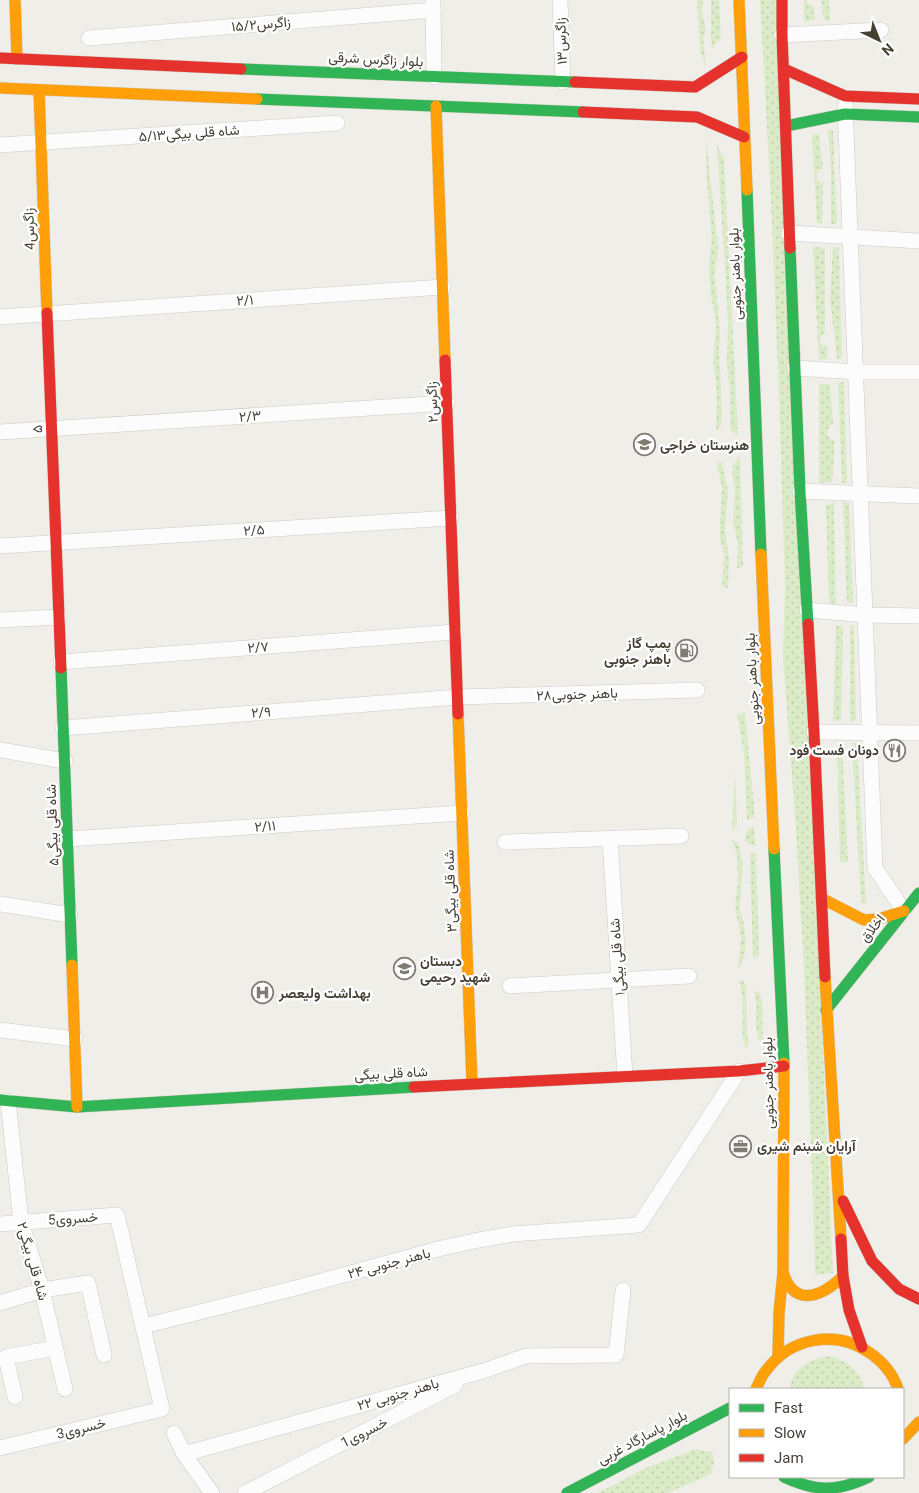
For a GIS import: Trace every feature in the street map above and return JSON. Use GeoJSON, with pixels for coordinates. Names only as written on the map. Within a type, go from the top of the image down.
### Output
{"type":"FeatureCollection","features":[{"type":"Feature","properties":{"kind":"main road"},"geometry":{"type":"LineString","coordinates":[[15,0],[17,59]]}},
{"type":"Feature","properties":{"kind":"main road","name":"بلوار باهنر جنوبی"},"geometry":{"type":"LineString","coordinates":[[739,0],[784,1066],[783,1272],[779,1314],[778,1357]]}},
{"type":"Feature","properties":{"kind":"main road"},"geometry":{"type":"LineString","coordinates":[[782,0],[789,233],[800,491],[814,732],[826,1010],[843,1276],[848,1310],[862,1347]]}},
{"type":"Feature","properties":{"kind":"main road"},"geometry":{"type":"LineString","coordinates":[[742,57],[695,87],[702,107],[744,137]]}},
{"type":"Feature","properties":{"kind":"main road","name":"بلوار زاگرس شرقی"},"geometry":{"type":"LineString","coordinates":[[0,58],[695,87]]}},
{"type":"Feature","properties":{"kind":"main road"},"geometry":{"type":"LineString","coordinates":[[232,90],[233,68]]}},
{"type":"Feature","properties":{"kind":"main road"},"geometry":{"type":"LineString","coordinates":[[784,69],[844,96],[919,99]]}},
{"type":"Feature","properties":{"kind":"main road"},"geometry":{"type":"LineString","coordinates":[[0,88],[39,90],[232,90],[436,106],[702,107]]}},
{"type":"Feature","properties":{"kind":"main road","name":"زاگرس4"},"geometry":{"type":"LineString","coordinates":[[39,90],[48,314]]}},
{"type":"Feature","properties":{"kind":"main road","name":"زاگرس۲"},"geometry":{"type":"LineString","coordinates":[[436,106],[458,697]]}},
{"type":"Feature","properties":{"kind":"main road"},"geometry":{"type":"LineString","coordinates":[[786,126],[846,114],[919,117]]}},
{"type":"Feature","properties":{"kind":"main road","name":"۵"},"geometry":{"type":"LineString","coordinates":[[48,314],[56,542]]}},
{"type":"Feature","properties":{"kind":"main road","name":"شاه قلی بیگی۵"},"geometry":{"type":"LineString","coordinates":[[56,542],[77,1107]]}},
{"type":"Feature","properties":{"kind":"main road","name":"شاه قلی بیگی۳"},"geometry":{"type":"LineString","coordinates":[[458,697],[472,1083]]}},
{"type":"Feature","properties":{"kind":"main road"},"geometry":{"type":"LineString","coordinates":[[904,911],[919,893]]}},
{"type":"Feature","properties":{"kind":"main road","name":"اخلاق"},"geometry":{"type":"LineString","coordinates":[[821,898],[864,920],[879,919],[904,911]]}},
{"type":"Feature","properties":{"kind":"main road","name":"اخلاق"},"geometry":{"type":"LineString","coordinates":[[826,1010],[904,911]]}},
{"type":"Feature","properties":{"kind":"main road","name":"شاه قلی بیگی"},"geometry":{"type":"LineString","coordinates":[[4,1101],[77,1107],[472,1083],[740,1071],[784,1066]]}},
{"type":"Feature","properties":{"kind":"main road"},"geometry":{"type":"LineString","coordinates":[[838,1189],[872,1261],[899,1289],[919,1299]]}},
{"type":"Feature","properties":{"kind":"main road"},"geometry":{"type":"LineString","coordinates":[[783,1272],[787,1284],[796,1293],[809,1296],[822,1292],[843,1276]]}},
{"type":"Feature","properties":{"kind":"main road"},"geometry":{"type":"LineString","coordinates":[[756,1388],[761,1377],[778,1357],[787,1350],[801,1343],[816,1339],[832,1338],[848,1341],[870,1352],[886,1366],[898,1388]]}},
{"type":"Feature","properties":{"kind":"main road","name":"بلوار پاسارگاد غربی"},"geometry":{"type":"LineString","coordinates":[[567,1493],[729,1409]]}},
{"type":"Feature","properties":{"kind":"main road"},"geometry":{"type":"LineString","coordinates":[[904,1438],[919,1422]]}},
{"type":"Feature","properties":{"kind":"main road"},"geometry":{"type":"LineString","coordinates":[[784,1478],[785,1493]]}},
{"type":"Feature","properties":{"kind":"main road"},"geometry":{"type":"LineString","coordinates":[[786,1478],[800,1485],[827,1490],[836,1490],[855,1485],[868,1478]]}},
{"type":"Feature","properties":{"kind":"main road"},"geometry":{"type":"LineString","coordinates":[[867,1493],[870,1478]]}},
{"type":"Feature","properties":{"kind":"street","name":"زاگرس۱۳"},"geometry":{"type":"LineString","coordinates":[[560,0],[563,82]]}},
{"type":"Feature","properties":{"kind":"street"},"geometry":{"type":"LineString","coordinates":[[433,5],[434,77]]}},
{"type":"Feature","properties":{"kind":"street","name":"زاگرس۱۵/۲"},"geometry":{"type":"LineString","coordinates":[[89,38],[433,5]]}},
{"type":"Feature","properties":{"kind":"street"},"geometry":{"type":"LineString","coordinates":[[782,35],[881,30]]}},
{"type":"Feature","properties":{"kind":"street"},"geometry":{"type":"LineString","coordinates":[[844,96],[875,868],[904,911]]}},
{"type":"Feature","properties":{"kind":"street","name":"شاه قلی بیگی۵/۱۳"},"geometry":{"type":"LineString","coordinates":[[0,145],[336,123]]}},
{"type":"Feature","properties":{"kind":"street"},"geometry":{"type":"LineString","coordinates":[[789,233],[919,241]]}},
{"type":"Feature","properties":{"kind":"street","name":"۲/۱"},"geometry":{"type":"LineString","coordinates":[[0,317],[443,287]]}},
{"type":"Feature","properties":{"kind":"street"},"geometry":{"type":"LineString","coordinates":[[795,368],[856,372],[919,372]]}},
{"type":"Feature","properties":{"kind":"street","name":"۲/۳"},"geometry":{"type":"LineString","coordinates":[[0,432],[447,403]]}},
{"type":"Feature","properties":{"kind":"street"},"geometry":{"type":"LineString","coordinates":[[800,491],[919,496]]}},
{"type":"Feature","properties":{"kind":"street","name":"۲/۵"},"geometry":{"type":"LineString","coordinates":[[0,546],[451,518]]}},
{"type":"Feature","properties":{"kind":"street"},"geometry":{"type":"LineString","coordinates":[[807,610],[866,615],[919,616]]}},
{"type":"Feature","properties":{"kind":"street"},"geometry":{"type":"LineString","coordinates":[[0,620],[59,617]]}},
{"type":"Feature","properties":{"kind":"street","name":"۲/۷"},"geometry":{"type":"LineString","coordinates":[[61,662],[455,632]]}},
{"type":"Feature","properties":{"kind":"street","name":"باهنر جنوبی۲۸"},"geometry":{"type":"LineString","coordinates":[[458,697],[697,690]]}},
{"type":"Feature","properties":{"kind":"street","name":"۲/۹"},"geometry":{"type":"LineString","coordinates":[[64,728],[458,697]]}},
{"type":"Feature","properties":{"kind":"street"},"geometry":{"type":"LineString","coordinates":[[814,732],[919,733]]}},
{"type":"Feature","properties":{"kind":"street"},"geometry":{"type":"LineString","coordinates":[[0,750],[65,761]]}},
{"type":"Feature","properties":{"kind":"street","name":"۲/۱۱"},"geometry":{"type":"LineString","coordinates":[[68,839],[462,813]]}},
{"type":"Feature","properties":{"kind":"street"},"geometry":{"type":"LineString","coordinates":[[505,842],[681,836]]}},
{"type":"Feature","properties":{"kind":"street","name":"شاه قلی بیگی۱"},"geometry":{"type":"LineString","coordinates":[[610,838],[625,1076]]}},
{"type":"Feature","properties":{"kind":"street"},"geometry":{"type":"LineString","coordinates":[[0,904],[70,914]]}},
{"type":"Feature","properties":{"kind":"street"},"geometry":{"type":"LineString","coordinates":[[510,986],[689,976]]}},
{"type":"Feature","properties":{"kind":"street"},"geometry":{"type":"LineString","coordinates":[[0,1030],[75,1039]]}},
{"type":"Feature","properties":{"kind":"street","name":"۲۴ باهنر جنوبی"},"geometry":{"type":"LineString","coordinates":[[144,1326],[479,1240],[513,1234],[639,1225],[740,1071]]}},
{"type":"Feature","properties":{"kind":"street","name":"شاه قلی بیگی۲"},"geometry":{"type":"LineString","coordinates":[[4,1101],[21,1222],[42,1290],[65,1389]]}},
{"type":"Feature","properties":{"kind":"street","name":"خسروى5"},"geometry":{"type":"LineString","coordinates":[[0,1224],[117,1215],[144,1326]]}},
{"type":"Feature","properties":{"kind":"street"},"geometry":{"type":"LineString","coordinates":[[0,1303],[42,1290],[88,1283],[104,1354]]}},
{"type":"Feature","properties":{"kind":"street","name":"۲۲ باهنر جنوبی"},"geometry":{"type":"LineString","coordinates":[[184,1454],[483,1371],[526,1356],[616,1355],[623,1290]]}},
{"type":"Feature","properties":{"kind":"street","name":"3خسروى"},"geometry":{"type":"LineString","coordinates":[[0,1448],[162,1409],[144,1326]]}},
{"type":"Feature","properties":{"kind":"street"},"geometry":{"type":"LineString","coordinates":[[15,1397],[6,1357],[55,1348]]}},
{"type":"Feature","properties":{"kind":"street","name":"خسروى1"},"geometry":{"type":"LineString","coordinates":[[245,1493],[483,1371]]}},
{"type":"Feature","properties":{"kind":"street"},"geometry":{"type":"LineString","coordinates":[[174,1433],[184,1454],[212,1493]]}},
{"type":"Feature","properties":{"kind":"green space"},"geometry":{"type":"Polygon","coordinates":[[[697,0],[703,0],[702,12],[706,31],[704,35],[705,67],[700,49],[697,0]]]}},
{"type":"Feature","properties":{"kind":"green space"},"geometry":{"type":"Polygon","coordinates":[[[711,0],[719,0],[721,37],[712,49],[711,38],[711,0]]]}},
{"type":"Feature","properties":{"kind":"green space"},"geometry":{"type":"Polygon","coordinates":[[[760,0],[776,0],[833,1273],[815,1275],[804,970],[783,657],[785,585],[779,392],[760,0]]]}},
{"type":"Feature","properties":{"kind":"green space"},"geometry":{"type":"Polygon","coordinates":[[[804,0],[807,0],[808,4],[814,7],[815,20],[804,22],[804,0]]]}},
{"type":"Feature","properties":{"kind":"green space"},"geometry":{"type":"Polygon","coordinates":[[[821,0],[829,0],[830,21],[824,20],[821,0]]]}},
{"type":"Feature","properties":{"kind":"green space"},"geometry":{"type":"Polygon","coordinates":[[[828,130],[833,131],[837,224],[831,224],[831,168],[828,130]]]}},
{"type":"Feature","properties":{"kind":"green space"},"geometry":{"type":"Polygon","coordinates":[[[819,134],[823,168],[818,171],[816,176],[818,181],[823,184],[822,224],[817,223],[812,135],[819,134]]]}},
{"type":"Feature","properties":{"kind":"green space"},"geometry":{"type":"Polygon","coordinates":[[[706,138],[718,247],[715,274],[720,333],[722,411],[721,425],[716,431],[717,404],[713,364],[716,324],[710,288],[709,264],[712,238],[707,183],[706,138]]]}},
{"type":"Feature","properties":{"kind":"green space"},"geometry":{"type":"Polygon","coordinates":[[[717,145],[724,159],[738,436],[730,429],[727,299],[717,145]]]}},
{"type":"Feature","properties":{"kind":"green space"},"geometry":{"type":"Polygon","coordinates":[[[813,247],[825,248],[825,333],[820,337],[820,343],[823,346],[827,346],[827,358],[819,361],[813,247]]]}},
{"type":"Feature","properties":{"kind":"green space"},"geometry":{"type":"Polygon","coordinates":[[[833,247],[839,248],[842,358],[837,359],[830,299],[833,247]]]}},
{"type":"Feature","properties":{"kind":"green space"},"geometry":{"type":"Polygon","coordinates":[[[844,382],[847,483],[842,483],[838,383],[844,382]]]}},
{"type":"Feature","properties":{"kind":"green space"},"geometry":{"type":"Polygon","coordinates":[[[819,384],[830,384],[833,423],[828,429],[827,435],[832,440],[835,440],[832,482],[819,483],[819,384]]]}},
{"type":"Feature","properties":{"kind":"green space"},"geometry":{"type":"Polygon","coordinates":[[[740,455],[743,567],[737,568],[738,544],[733,522],[735,494],[732,467],[740,455]]]}},
{"type":"Feature","properties":{"kind":"green space"},"geometry":{"type":"Polygon","coordinates":[[[722,462],[728,491],[725,530],[729,559],[728,588],[722,587],[724,554],[720,539],[720,522],[722,488],[717,463],[722,462]]]}},
{"type":"Feature","properties":{"kind":"green space"},"geometry":{"type":"Polygon","coordinates":[[[843,502],[849,502],[853,602],[847,603],[843,502]]]}},
{"type":"Feature","properties":{"kind":"green space"},"geometry":{"type":"Polygon","coordinates":[[[834,503],[836,603],[829,604],[826,505],[834,503]]]}},
{"type":"Feature","properties":{"kind":"green space"},"geometry":{"type":"Polygon","coordinates":[[[854,625],[856,720],[850,722],[850,626],[854,625]]]}},
{"type":"Feature","properties":{"kind":"green space"},"geometry":{"type":"Polygon","coordinates":[[[836,626],[843,626],[841,721],[833,721],[836,626]]]}},
{"type":"Feature","properties":{"kind":"green space"},"geometry":{"type":"Polygon","coordinates":[[[745,713],[755,817],[747,820],[744,753],[737,714],[745,713]]]}},
{"type":"Feature","properties":{"kind":"green space"},"geometry":{"type":"Polygon","coordinates":[[[842,743],[848,862],[840,862],[837,744],[842,743]]]}},
{"type":"Feature","properties":{"kind":"green space"},"geometry":{"type":"Polygon","coordinates":[[[852,743],[857,743],[866,903],[861,902],[852,743]]]}},
{"type":"Feature","properties":{"kind":"green space"},"geometry":{"type":"Polygon","coordinates":[[[735,771],[737,825],[732,832],[735,771]]]}},
{"type":"Feature","properties":{"kind":"green space"},"geometry":{"type":"Polygon","coordinates":[[[754,826],[756,847],[745,840],[747,831],[754,826]]]}},
{"type":"Feature","properties":{"kind":"green space"},"geometry":{"type":"Polygon","coordinates":[[[732,840],[738,843],[742,859],[740,908],[746,944],[744,957],[738,969],[741,939],[735,907],[738,881],[737,854],[732,840]]]}},
{"type":"Feature","properties":{"kind":"green space"},"geometry":{"type":"Polygon","coordinates":[[[750,853],[756,853],[759,956],[753,958],[750,853]]]}},
{"type":"Feature","properties":{"kind":"green space"},"geometry":{"type":"Polygon","coordinates":[[[739,980],[743,981],[746,986],[747,1035],[749,1042],[746,1049],[742,1032],[743,1001],[739,980]]]}},
{"type":"Feature","properties":{"kind":"green space"},"geometry":{"type":"Polygon","coordinates":[[[754,991],[759,992],[762,1002],[763,1047],[757,1032],[754,991]]]}},
{"type":"Feature","properties":{"kind":"green space"},"geometry":{"type":"Polygon","coordinates":[[[832,1356],[853,1368],[860,1377],[864,1388],[789,1388],[799,1369],[816,1359],[832,1356]]]}},
{"type":"Feature","properties":{"kind":"green space"},"geometry":{"type":"Polygon","coordinates":[[[696,1449],[712,1452],[714,1462],[711,1474],[668,1493],[598,1493],[646,1468],[696,1449]]]}},
{"type":"Feature","properties":{"kind":"traffic: fast"},"geometry":{"type":"LineString","coordinates":[[241,69],[575,82]]}},
{"type":"Feature","properties":{"kind":"traffic: fast"},"geometry":{"type":"LineString","coordinates":[[257,99],[583,112]]}},
{"type":"Feature","properties":{"kind":"traffic: fast"},"geometry":{"type":"LineString","coordinates":[[786,126],[845,114],[919,117]]}},
{"type":"Feature","properties":{"kind":"traffic: fast"},"geometry":{"type":"LineString","coordinates":[[747,190],[761,554]]}},
{"type":"Feature","properties":{"kind":"traffic: fast"},"geometry":{"type":"LineString","coordinates":[[790,248],[800,491],[808,624]]}},
{"type":"Feature","properties":{"kind":"traffic: fast"},"geometry":{"type":"LineString","coordinates":[[61,668],[72,965]]}},
{"type":"Feature","properties":{"kind":"traffic: fast"},"geometry":{"type":"LineString","coordinates":[[774,849],[784,1063]]}},
{"type":"Feature","properties":{"kind":"traffic: fast"},"geometry":{"type":"LineString","coordinates":[[826,1010],[919,893]]}},
{"type":"Feature","properties":{"kind":"traffic: fast"},"geometry":{"type":"LineString","coordinates":[[0,1100],[77,1107],[414,1087]]}},
{"type":"Feature","properties":{"kind":"traffic: fast"},"geometry":{"type":"LineString","coordinates":[[567,1493],[729,1409]]}},
{"type":"Feature","properties":{"kind":"traffic: fast"},"geometry":{"type":"LineString","coordinates":[[786,1478],[817,1488],[836,1488],[867,1478]]}},
{"type":"Feature","properties":{"kind":"traffic: slow"},"geometry":{"type":"LineString","coordinates":[[15,0],[17,59]]}},
{"type":"Feature","properties":{"kind":"traffic: slow"},"geometry":{"type":"LineString","coordinates":[[739,0],[747,190]]}},
{"type":"Feature","properties":{"kind":"traffic: slow"},"geometry":{"type":"LineString","coordinates":[[0,88],[257,99]]}},
{"type":"Feature","properties":{"kind":"traffic: slow"},"geometry":{"type":"LineString","coordinates":[[39,90],[47,313]]}},
{"type":"Feature","properties":{"kind":"traffic: slow"},"geometry":{"type":"LineString","coordinates":[[436,106],[445,360]]}},
{"type":"Feature","properties":{"kind":"traffic: slow"},"geometry":{"type":"LineString","coordinates":[[761,554],[774,849]]}},
{"type":"Feature","properties":{"kind":"traffic: slow"},"geometry":{"type":"LineString","coordinates":[[458,714],[472,1083]]}},
{"type":"Feature","properties":{"kind":"traffic: slow"},"geometry":{"type":"LineString","coordinates":[[821,898],[864,920],[879,919],[904,911]]}},
{"type":"Feature","properties":{"kind":"traffic: slow"},"geometry":{"type":"LineString","coordinates":[[72,965],[77,1107]]}},
{"type":"Feature","properties":{"kind":"traffic: slow"},"geometry":{"type":"LineString","coordinates":[[825,977],[841,1239]]}},
{"type":"Feature","properties":{"kind":"traffic: slow"},"geometry":{"type":"LineString","coordinates":[[778,1357],[779,1313],[783,1272],[784,1063]]}},
{"type":"Feature","properties":{"kind":"traffic: slow"},"geometry":{"type":"LineString","coordinates":[[783,1272],[788,1284],[794,1291],[802,1295],[810,1295],[827,1289],[843,1276]]}},
{"type":"Feature","properties":{"kind":"traffic: slow"},"geometry":{"type":"LineString","coordinates":[[756,1388],[765,1372],[775,1360],[787,1351],[800,1344],[828,1339],[857,1345],[870,1353],[887,1369],[898,1388]]}},
{"type":"Feature","properties":{"kind":"traffic: slow"},"geometry":{"type":"LineString","coordinates":[[904,1438],[919,1422]]}},
{"type":"Feature","properties":{"kind":"traffic: jam"},"geometry":{"type":"LineString","coordinates":[[782,0],[790,248]]}},
{"type":"Feature","properties":{"kind":"traffic: jam"},"geometry":{"type":"LineString","coordinates":[[575,82],[695,87],[742,57]]}},
{"type":"Feature","properties":{"kind":"traffic: jam"},"geometry":{"type":"LineString","coordinates":[[0,58],[241,69]]}},
{"type":"Feature","properties":{"kind":"traffic: jam"},"geometry":{"type":"LineString","coordinates":[[784,69],[845,96],[919,99]]}},
{"type":"Feature","properties":{"kind":"traffic: jam"},"geometry":{"type":"LineString","coordinates":[[583,112],[697,117],[744,137]]}},
{"type":"Feature","properties":{"kind":"traffic: jam"},"geometry":{"type":"LineString","coordinates":[[47,313],[61,668]]}},
{"type":"Feature","properties":{"kind":"traffic: jam"},"geometry":{"type":"LineString","coordinates":[[445,360],[458,714]]}},
{"type":"Feature","properties":{"kind":"traffic: jam"},"geometry":{"type":"LineString","coordinates":[[808,624],[825,977]]}},
{"type":"Feature","properties":{"kind":"traffic: jam"},"geometry":{"type":"LineString","coordinates":[[414,1087],[739,1071],[784,1066]]}},
{"type":"Feature","properties":{"kind":"traffic: jam"},"geometry":{"type":"LineString","coordinates":[[843,1201],[872,1261],[899,1289],[919,1299]]}},
{"type":"Feature","properties":{"kind":"traffic: jam"},"geometry":{"type":"LineString","coordinates":[[841,1239],[843,1276],[849,1310],[862,1347]]}},
{"type":"Feature","properties":{"kind":"place","name":"هنرستان خراجی"},"geometry":{"type":"Point","coordinates":[644,445]}},
{"type":"Feature","properties":{"kind":"place","name":"پمپ گاز باهنر جنوبی"},"geometry":{"type":"Point","coordinates":[687,651]}},
{"type":"Feature","properties":{"kind":"place","name":"دونان فست فود"},"geometry":{"type":"Point","coordinates":[895,750]}},
{"type":"Feature","properties":{"kind":"place","name":"دبستان شهید رحیمی"},"geometry":{"type":"Point","coordinates":[404,969]}},
{"type":"Feature","properties":{"kind":"place","name":"بهداشت ولیعصر"},"geometry":{"type":"Point","coordinates":[263,993]}},
{"type":"Feature","properties":{"kind":"place","name":"آرایان شبنم شیری"},"geometry":{"type":"Point","coordinates":[741,1146]}}]}
